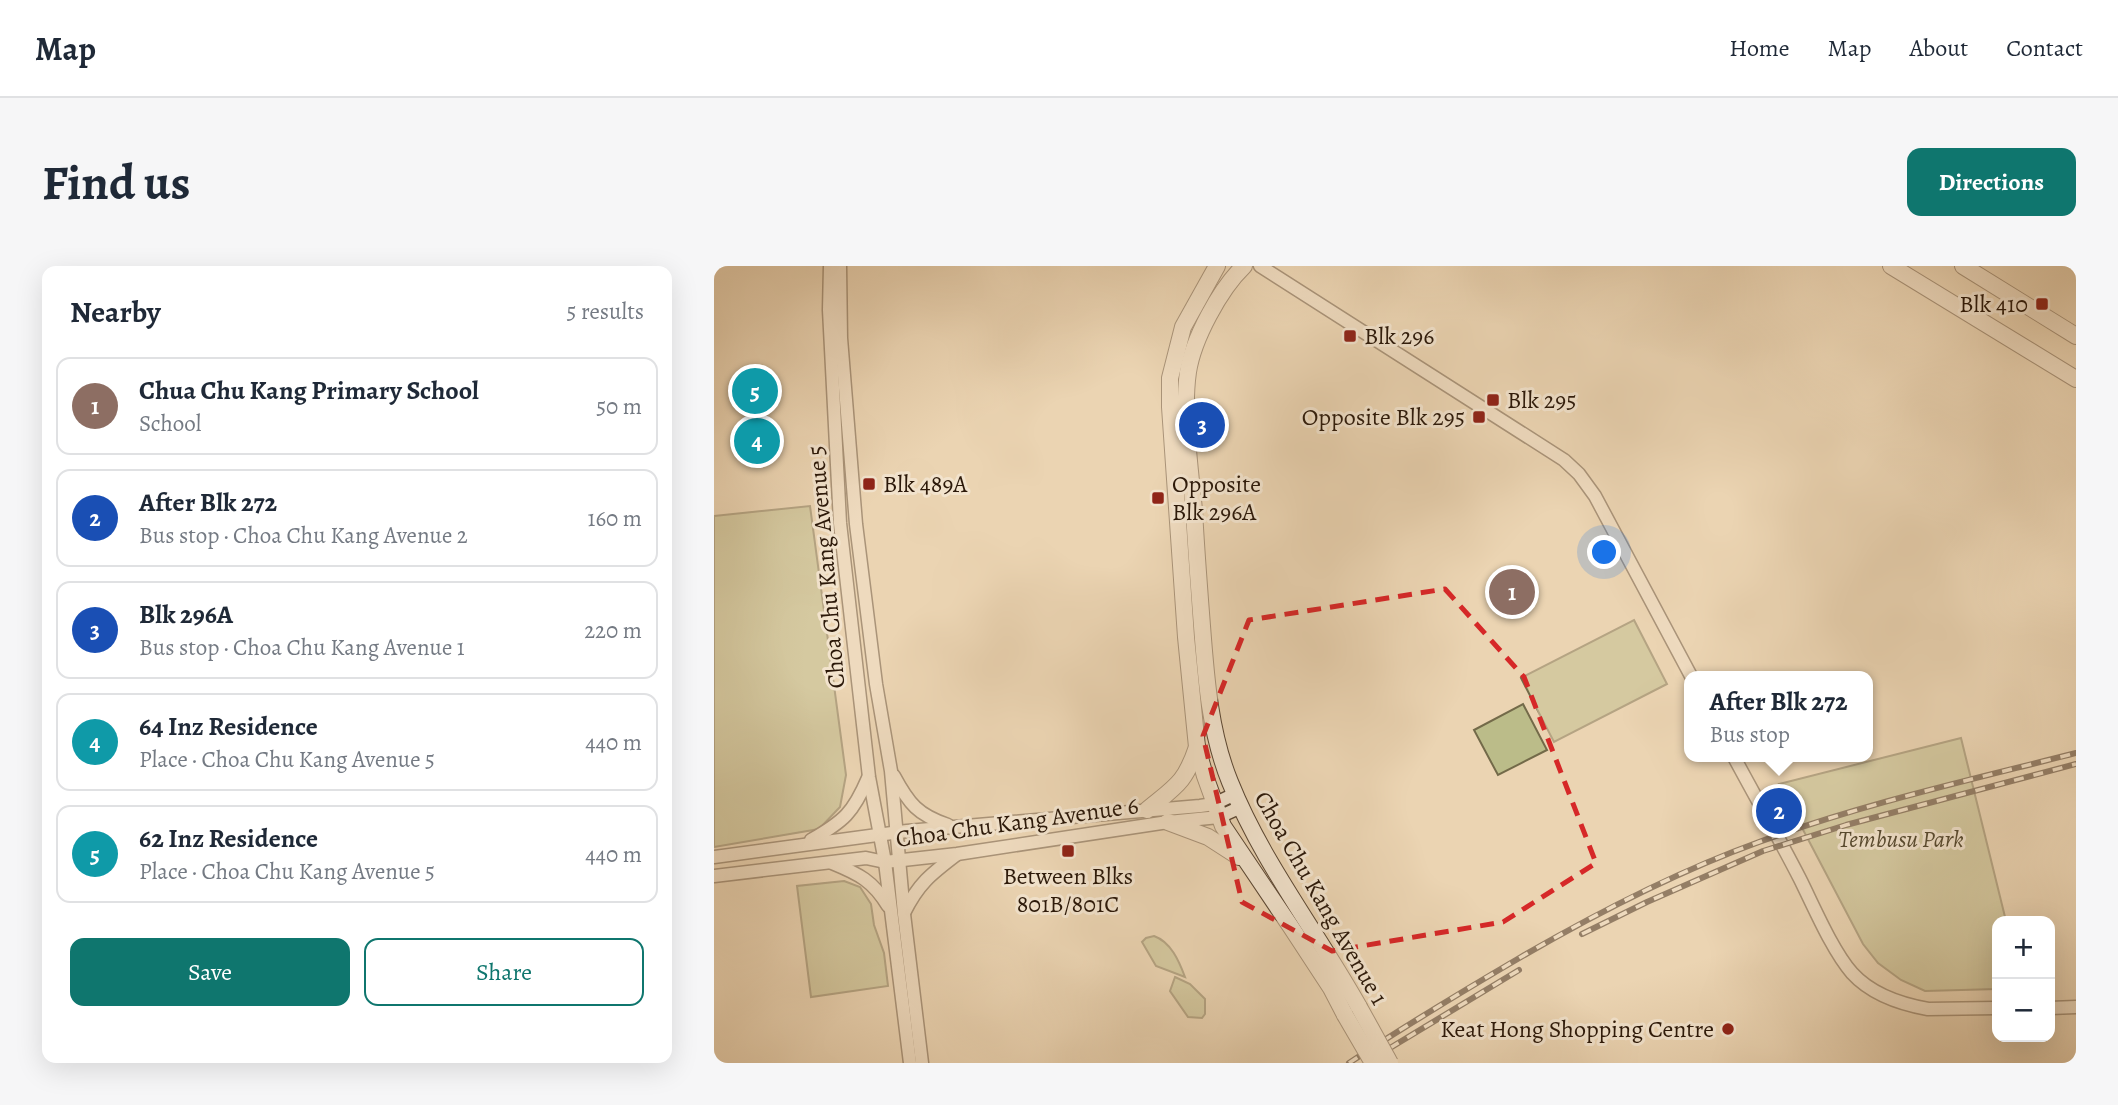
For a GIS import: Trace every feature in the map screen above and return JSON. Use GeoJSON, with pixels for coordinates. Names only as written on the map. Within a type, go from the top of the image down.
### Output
{"type":"FeatureCollection","features":[{"type":"Feature","properties":{"kind":"street","name":"Choa Chu Kang Avenue 5"},"geometry":{"type":"LineString","coordinates":[[830,266],[829,310],[864,595],[891,771],[904,914],[922,1063]]}},
{"type":"Feature","properties":{"kind":"street","name":"Choa Chu Kang Avenue 5"},"geometry":{"type":"LineString","coordinates":[[840,266],[840,523],[869,777],[885,862],[910,1063]]}},
{"type":"Feature","properties":{"kind":"street","name":"Choa Chu Kang Avenue 1"},"geometry":{"type":"LineString","coordinates":[[1217,266],[1184,327],[1170,378],[1185,624],[1197,747],[1217,810],[1331,988],[1352,1011],[1390,1063]]}},
{"type":"Feature","properties":{"kind":"street","name":"Choa Chu Kang Avenue 1"},"geometry":{"type":"LineString","coordinates":[[1244,266],[1233,277],[1206,321],[1188,371],[1186,400],[1207,683],[1213,728],[1220,755],[1238,800],[1281,880],[1333,960],[1373,1063]]}},
{"type":"Feature","properties":{"kind":"street"},"geometry":{"type":"LineString","coordinates":[[1260,266],[1564,460],[1595,496],[1688,671]]}},
{"type":"Feature","properties":{"kind":"street"},"geometry":{"type":"LineString","coordinates":[[1891,266],[2076,379]]}},
{"type":"Feature","properties":{"kind":"street"},"geometry":{"type":"LineString","coordinates":[[1963,266],[2076,336]]}},
{"type":"Feature","properties":{"kind":"street"},"geometry":{"type":"LineString","coordinates":[[1147,810],[1180,783],[1189,771],[1197,747]]}},
{"type":"Feature","properties":{"kind":"street"},"geometry":{"type":"LineString","coordinates":[[1737,762],[1819,917],[1853,974],[1890,999],[1918,1007],[1992,1008]]}},
{"type":"Feature","properties":{"kind":"street"},"geometry":{"type":"LineString","coordinates":[[891,771],[914,809],[933,820],[952,826]]}},
{"type":"Feature","properties":{"kind":"street"},"geometry":{"type":"LineString","coordinates":[[805,844],[842,821],[859,800],[869,777]]}},
{"type":"Feature","properties":{"kind":"street","name":"Choa Chu Kang Avenue 6"},"geometry":{"type":"LineString","coordinates":[[714,876],[866,858],[885,862],[957,854],[1168,822],[1217,810],[1238,800]]}},
{"type":"Feature","properties":{"kind":"street","name":"Choa Chu Kang Avenue 6"},"geometry":{"type":"LineString","coordinates":[[714,857],[952,826],[1180,808],[1217,810]]}},
{"type":"Feature","properties":{"kind":"street"},"geometry":{"type":"LineString","coordinates":[[1168,822],[1208,837],[1250,864]]}},
{"type":"Feature","properties":{"kind":"street"},"geometry":{"type":"LineString","coordinates":[[904,914],[913,894],[926,878],[957,854]]}},
{"type":"Feature","properties":{"kind":"street"},"geometry":{"type":"LineString","coordinates":[[829,862],[865,878],[877,888],[890,909]]}},
{"type":"Feature","properties":{"kind":"street"},"geometry":{"type":"LineString","coordinates":[[1275,902],[1272,890],[1281,880]]}},
{"type":"Feature","properties":{"kind":"street"},"geometry":{"type":"LineString","coordinates":[[2055,1008],[2076,1007]]}},
{"type":"Feature","properties":{"kind":"highlighted area"},"geometry":{"type":"Polygon","coordinates":[[[1445,589],[1524,677],[1596,863],[1503,922],[1332,951],[1242,902],[1203,736],[1249,620],[1445,589]]]}},
{"type":"Feature","properties":{"kind":"green space"},"geometry":{"type":"Polygon","coordinates":[[[810,506],[846,775],[840,807],[819,829],[714,847],[714,516],[810,506]]]}},
{"type":"Feature","properties":{"kind":"green space"},"geometry":{"type":"Polygon","coordinates":[[[1634,620],[1667,684],[1554,742],[1521,678],[1634,620]]]}},
{"type":"Feature","properties":{"kind":"green space"},"geometry":{"type":"Polygon","coordinates":[[[1523,704],[1547,750],[1498,775],[1474,730],[1523,704]]]}},
{"type":"Feature","properties":{"kind":"green space","name":"Tembusu Park"},"geometry":{"type":"Polygon","coordinates":[[[1961,738],[2005,916],[1992,916],[1992,989],[1925,991],[1901,980],[1878,963],[1863,944],[1779,784],[1961,738]]]}},
{"type":"Feature","properties":{"kind":"green space"},"geometry":{"type":"Polygon","coordinates":[[[844,881],[860,887],[871,904],[874,925],[884,953],[888,986],[811,997],[797,886],[844,881]]]}},
{"type":"Feature","properties":{"kind":"green space"},"geometry":{"type":"Polygon","coordinates":[[[1154,936],[1170,947],[1185,977],[1156,966],[1142,942],[1154,936]]]}},
{"type":"Feature","properties":{"kind":"green space"},"geometry":{"type":"Polygon","coordinates":[[[1175,977],[1190,984],[1205,999],[1205,1014],[1202,1018],[1188,1017],[1170,991],[1175,977]]]}},
{"type":"Feature","properties":{"kind":"railway"},"geometry":{"type":"LineString","coordinates":[[1349,1063],[1550,941],[1637,894],[1697,866],[1837,816],[1916,793],[2076,753]]}},
{"type":"Feature","properties":{"kind":"railway"},"geometry":{"type":"LineString","coordinates":[[1582,934],[1763,851],[1846,825],[2076,764]]}},
{"type":"Feature","properties":{"kind":"railway"},"geometry":{"type":"LineString","coordinates":[[1390,1048],[1519,970]]}},
{"type":"Feature","properties":{"kind":"place","name":"Blk 410"},"geometry":{"type":"Point","coordinates":[2042,304]}},
{"type":"Feature","properties":{"kind":"place","name":"Blk 296"},"geometry":{"type":"Point","coordinates":[1350,336]}},
{"type":"Feature","properties":{"kind":"place","name":"62 Inz Residence"},"geometry":{"type":"Point","coordinates":[755,391]}},
{"type":"Feature","properties":{"kind":"place","name":"Blk 295"},"geometry":{"type":"Point","coordinates":[1493,400]}},
{"type":"Feature","properties":{"kind":"place","name":"Opposite Blk 295"},"geometry":{"type":"Point","coordinates":[1479,417]}},
{"type":"Feature","properties":{"kind":"place","name":"Blk 296A"},"geometry":{"type":"Point","coordinates":[1202,425]}},
{"type":"Feature","properties":{"kind":"place","name":"64 Inz Residence"},"geometry":{"type":"Point","coordinates":[757,441]}},
{"type":"Feature","properties":{"kind":"place","name":"Blk 489A"},"geometry":{"type":"Point","coordinates":[869,484]}},
{"type":"Feature","properties":{"kind":"place","name":"Opposite Blk 296A"},"geometry":{"type":"Point","coordinates":[1158,498]}},
{"type":"Feature","properties":{"kind":"place","name":"Chua Chu Kang Primary School"},"geometry":{"type":"Point","coordinates":[1512,592]}},
{"type":"Feature","properties":{"kind":"place","name":"After Blk 272"},"geometry":{"type":"Point","coordinates":[1779,811]}},
{"type":"Feature","properties":{"kind":"place","name":"Between Blks 801B/801C"},"geometry":{"type":"Point","coordinates":[1068,851]}},
{"type":"Feature","properties":{"kind":"place","name":"Keat Hong Shopping Centre"},"geometry":{"type":"Point","coordinates":[1728,1029]}}]}
